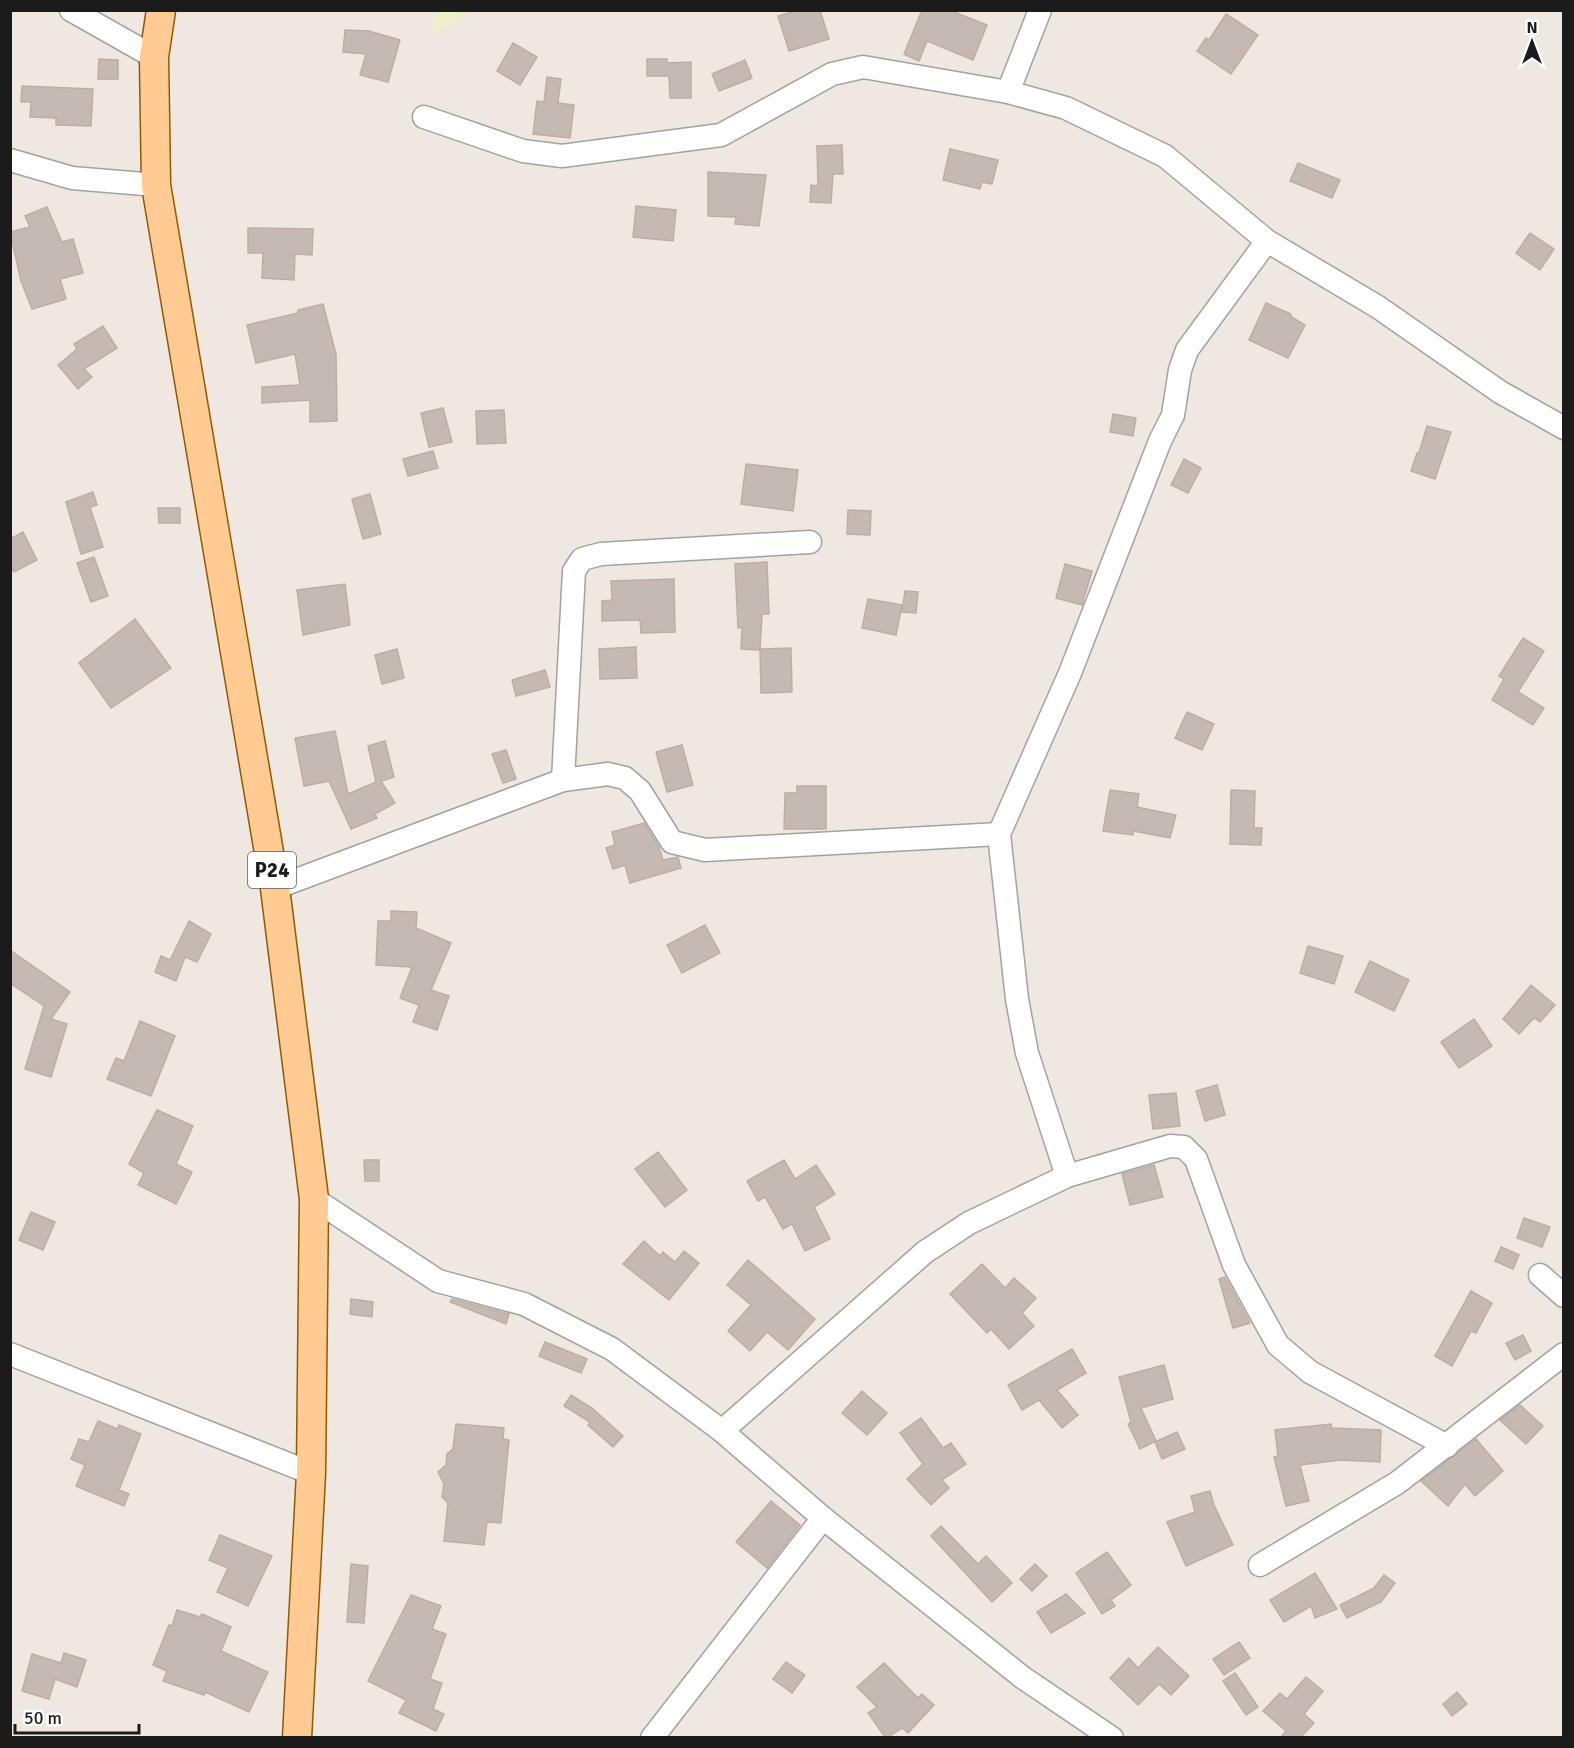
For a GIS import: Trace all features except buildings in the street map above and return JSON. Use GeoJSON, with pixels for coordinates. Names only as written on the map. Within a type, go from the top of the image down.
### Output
{"type":"FeatureCollection","features":[{"type":"Feature","properties":{"kind":"main road","name":"P24"},"geometry":{"type":"LineString","coordinates":[[161,10],[154,57],[156,185],[275,888],[314,1199],[311,1473],[297,1737]]}},
{"type":"Feature","properties":{"kind":"street"},"geometry":{"type":"LineString","coordinates":[[71,10],[154,57]]}},
{"type":"Feature","properties":{"kind":"street"},"geometry":{"type":"LineString","coordinates":[[1008,92],[1040,10]]}},
{"type":"Feature","properties":{"kind":"street"},"geometry":{"type":"LineString","coordinates":[[424,117],[523,151],[562,156],[721,135],[832,74],[863,67],[1008,92],[1066,108],[1165,156],[1267,241],[1378,308],[1500,392],[1563,428]]}},
{"type":"Feature","properties":{"kind":"street"},"geometry":{"type":"LineString","coordinates":[[10,160],[72,178],[156,185]]}},
{"type":"Feature","properties":{"kind":"street"},"geometry":{"type":"LineString","coordinates":[[1067,1176],[1027,1053],[1017,999],[999,834],[1070,674],[1160,441],[1173,415],[1178,380],[1187,350],[1267,241]]}},
{"type":"Feature","properties":{"kind":"street"},"geometry":{"type":"LineString","coordinates":[[563,780],[574,572],[582,559],[601,554],[810,542]]}},
{"type":"Feature","properties":{"kind":"street"},"geometry":{"type":"LineString","coordinates":[[275,888],[563,780],[608,774],[625,778],[640,791],[672,842],[705,850],[999,834]]}},
{"type":"Feature","properties":{"kind":"street"},"geometry":{"type":"LineString","coordinates":[[722,1431],[925,1252],[969,1222],[1067,1176],[1170,1146],[1184,1148],[1196,1159],[1234,1264],[1278,1345],[1310,1372],[1447,1446]]}},
{"type":"Feature","properties":{"kind":"street"},"geometry":{"type":"LineString","coordinates":[[314,1199],[438,1281],[524,1304],[612,1349],[722,1431],[823,1518],[1022,1677],[1112,1737]]}},
{"type":"Feature","properties":{"kind":"street"},"geometry":{"type":"LineString","coordinates":[[1540,1275],[1563,1296]]}},
{"type":"Feature","properties":{"kind":"street"},"geometry":{"type":"LineString","coordinates":[[10,1354],[311,1473]]}},
{"type":"Feature","properties":{"kind":"street"},"geometry":{"type":"LineString","coordinates":[[1260,1565],[1397,1483],[1563,1354]]}},
{"type":"Feature","properties":{"kind":"street"},"geometry":{"type":"LineString","coordinates":[[652,1737],[823,1518]]}},
{"type":"Feature","properties":{"kind":"green space"},"geometry":{"type":"Polygon","coordinates":[[[434,10],[469,11],[432,36],[434,10]]]}}]}
